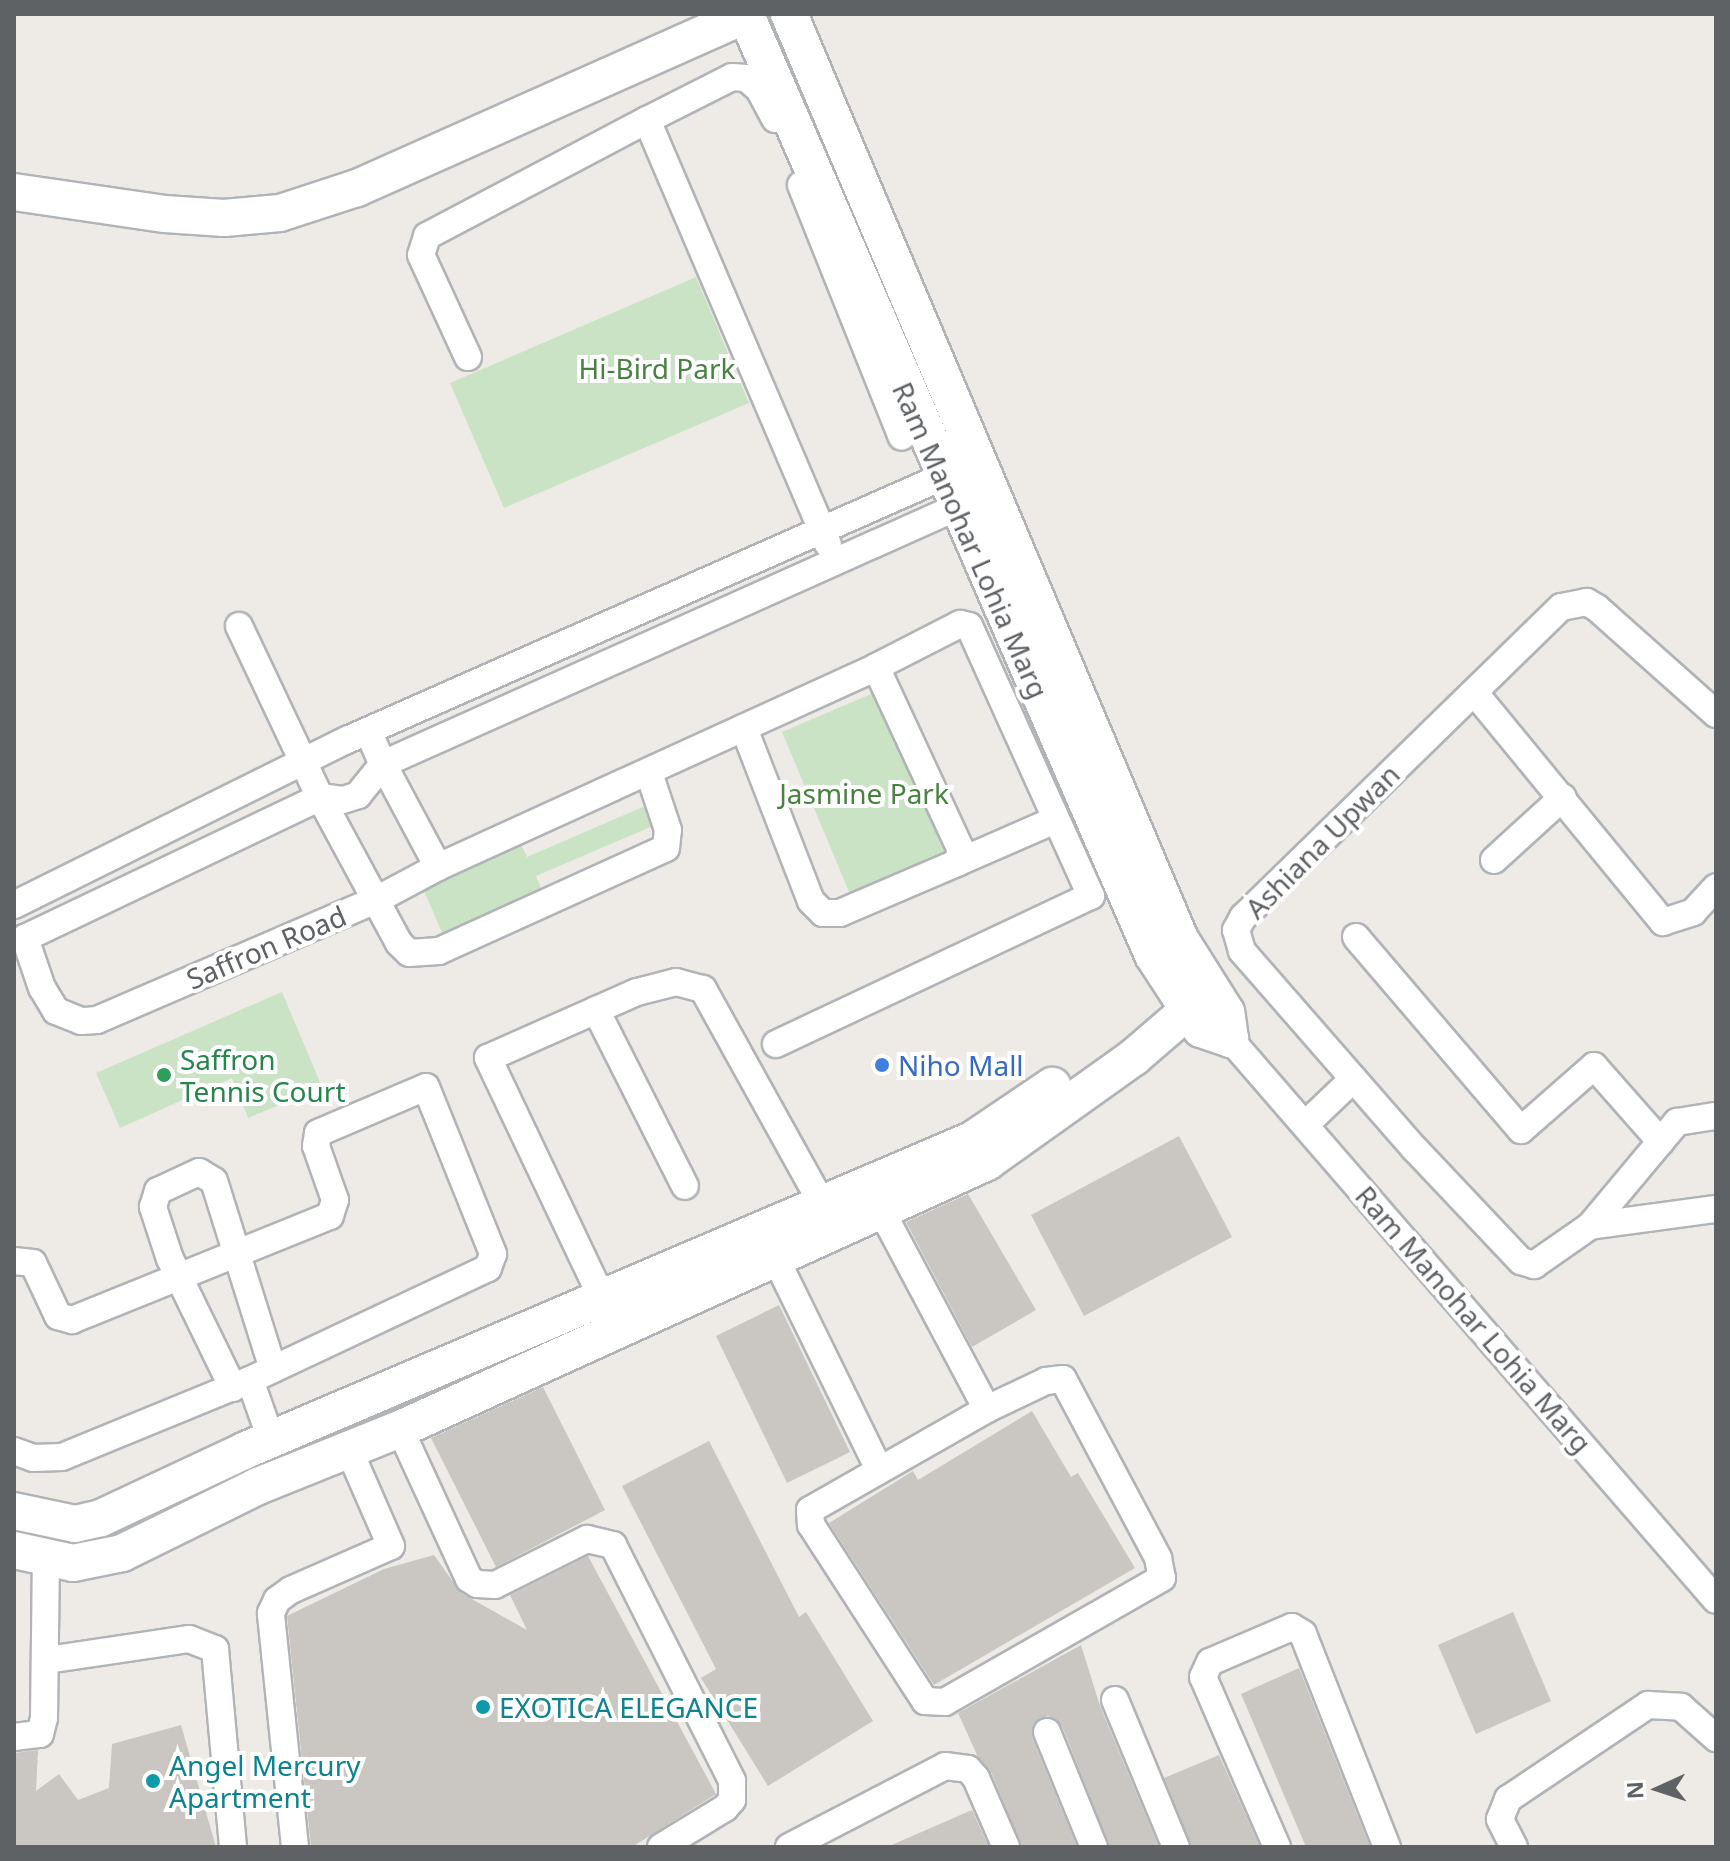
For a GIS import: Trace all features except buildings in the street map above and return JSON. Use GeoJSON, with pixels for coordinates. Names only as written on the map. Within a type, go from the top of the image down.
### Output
{"type":"FeatureCollection","features":[{"type":"Feature","properties":{"kind":"street","name":"Ram Manohar Lohia Marg"},"geometry":{"type":"LineString","coordinates":[[746,14],[950,492],[1153,955],[1193,992],[1226,1012],[1230,1039],[1307,1123],[1716,1600]]}},
{"type":"Feature","properties":{"kind":"street"},"geometry":{"type":"LineString","coordinates":[[14,192],[165,214],[224,218],[280,213],[357,188],[746,14]]}},
{"type":"Feature","properties":{"kind":"street","name":"Ram Manohar Lohia Marg"},"geometry":{"type":"LineString","coordinates":[[789,14],[987,474],[1180,939],[1193,992]]}},
{"type":"Feature","properties":{"kind":"street"},"geometry":{"type":"LineString","coordinates":[[468,357],[421,255],[427,236],[732,77],[746,78],[759,89],[902,437]]}},
{"type":"Feature","properties":{"kind":"street"},"geometry":{"type":"LineString","coordinates":[[647,120],[834,559]]}},
{"type":"Feature","properties":{"kind":"street"},"geometry":{"type":"LineString","coordinates":[[320,797],[343,800],[358,795],[383,764],[834,559],[987,474]]}},
{"type":"Feature","properties":{"kind":"street"},"geometry":{"type":"LineString","coordinates":[[14,905],[368,731],[821,529],[950,492]]}},
{"type":"Feature","properties":{"kind":"street"},"geometry":{"type":"LineString","coordinates":[[678,593],[692,625]]}},
{"type":"Feature","properties":{"kind":"street","name":"Ashiana Upwan"},"geometry":{"type":"LineString","coordinates":[[1716,714],[1587,602],[1561,607],[1243,917],[1236,930],[1242,951],[1353,1079],[1521,1261],[1534,1265],[1590,1226],[1716,1209]]}},
{"type":"Feature","properties":{"kind":"street","name":"Saffron Road"},"geometry":{"type":"LineString","coordinates":[[320,797],[25,938],[42,988],[56,1011],[81,1021],[97,1020],[378,899],[438,867],[649,773],[876,667],[960,624],[969,626],[1055,820]]}},
{"type":"Feature","properties":{"kind":"street"},"geometry":{"type":"LineString","coordinates":[[239,626],[320,797],[378,899],[399,943],[409,953],[427,954],[658,853],[670,840],[649,773]]}},
{"type":"Feature","properties":{"kind":"street"},"geometry":{"type":"LineString","coordinates":[[876,667],[960,848],[959,862]]}},
{"type":"Feature","properties":{"kind":"street"},"geometry":{"type":"LineString","coordinates":[[1474,692],[1663,922],[1693,912],[1716,887]]}},
{"type":"Feature","properties":{"kind":"street"},"geometry":{"type":"LineString","coordinates":[[744,728],[811,901],[823,913],[840,913],[1055,820],[1091,896],[776,1044]]}},
{"type":"Feature","properties":{"kind":"street"},"geometry":{"type":"LineString","coordinates":[[368,731],[438,867]]}},
{"type":"Feature","properties":{"kind":"street"},"geometry":{"type":"LineString","coordinates":[[1494,860],[1563,797]]}},
{"type":"Feature","properties":{"kind":"street"},"geometry":{"type":"LineString","coordinates":[[1356,937],[1521,1130],[1594,1066],[1661,1142]]}},
{"type":"Feature","properties":{"kind":"street"},"geometry":{"type":"LineString","coordinates":[[602,1298],[488,1058],[659,983],[691,983],[703,989],[822,1204]]}},
{"type":"Feature","properties":{"kind":"street"},"geometry":{"type":"LineString","coordinates":[[14,1737],[40,1734],[47,1660],[30,1554],[86,1562],[122,1553],[258,1486],[376,1439],[724,1263],[822,1204],[972,1140],[1193,992]]}},
{"type":"Feature","properties":{"kind":"street"},"geometry":{"type":"LineString","coordinates":[[14,1511],[75,1524],[101,1518],[271,1439],[602,1298],[724,1263],[775,1257],[987,1162],[1193,992]]}},
{"type":"Feature","properties":{"kind":"street"},"geometry":{"type":"LineString","coordinates":[[596,1010],[685,1186]]}},
{"type":"Feature","properties":{"kind":"street"},"geometry":{"type":"LineString","coordinates":[[1307,1123],[1353,1079]]}},
{"type":"Feature","properties":{"kind":"street"},"geometry":{"type":"LineString","coordinates":[[14,1261],[33,1263],[63,1320],[182,1276],[336,1211],[316,1146],[318,1133],[420,1086],[428,1090],[493,1254],[488,1268],[252,1379],[62,1457],[33,1458],[14,1451]]}},
{"type":"Feature","properties":{"kind":"street"},"geometry":{"type":"LineString","coordinates":[[1590,1226],[1677,1122],[1716,1116]]}},
{"type":"Feature","properties":{"kind":"street"},"geometry":{"type":"LineString","coordinates":[[252,1379],[170,1259],[153,1198],[199,1172],[214,1181],[234,1254],[252,1379],[271,1439]]}},
{"type":"Feature","properties":{"kind":"street"},"geometry":{"type":"LineString","coordinates":[[881,1210],[987,1409]]}},
{"type":"Feature","properties":{"kind":"street"},"geometry":{"type":"LineString","coordinates":[[775,1257],[879,1469]]}},
{"type":"Feature","properties":{"kind":"street"},"geometry":{"type":"LineString","coordinates":[[1055,1378],[1070,1385],[1162,1567],[1156,1584],[945,1702],[925,1701],[809,1518],[814,1504],[987,1409],[1055,1378]]}},
{"type":"Feature","properties":{"kind":"street"},"geometry":{"type":"LineString","coordinates":[[295,1847],[271,1613],[277,1600],[291,1590],[391,1546],[376,1439],[362,1401]]}},
{"type":"Feature","properties":{"kind":"street"},"geometry":{"type":"LineString","coordinates":[[376,1439],[469,1579],[495,1585],[587,1539],[613,1545],[732,1781],[732,1800],[725,1808],[661,1847]]}},
{"type":"Feature","properties":{"kind":"street"},"geometry":{"type":"LineString","coordinates":[[1277,1847],[1203,1677],[1210,1662],[1292,1627],[1303,1634],[1387,1847]]}},
{"type":"Feature","properties":{"kind":"street"},"geometry":{"type":"LineString","coordinates":[[47,1660],[189,1639],[215,1649],[233,1847]]}},
{"type":"Feature","properties":{"kind":"street"},"geometry":{"type":"LineString","coordinates":[[1115,1700],[1176,1847]]}},
{"type":"Feature","properties":{"kind":"street"},"geometry":{"type":"LineString","coordinates":[[1514,1847],[1500,1819],[1508,1799],[1637,1712],[1671,1703],[1712,1730]]}},
{"type":"Feature","properties":{"kind":"street"},"geometry":{"type":"LineString","coordinates":[[1047,1732],[1094,1847]]}},
{"type":"Feature","properties":{"kind":"street"},"geometry":{"type":"LineString","coordinates":[[789,1847],[821,1839],[945,1766],[957,1766],[976,1778],[1006,1847]]}},
{"type":"Feature","properties":{"kind":"green space","name":"Hi-Bird Park"},"geometry":{"type":"Polygon","coordinates":[[[696,277],[749,403],[504,508],[450,383],[696,277]]]}},
{"type":"Feature","properties":{"kind":"green space","name":"Jasmine Park"},"geometry":{"type":"Polygon","coordinates":[[[878,691],[946,854],[850,894],[782,732],[878,691]]]}},
{"type":"Feature","properties":{"kind":"green space"},"geometry":{"type":"Polygon","coordinates":[[[645,806],[653,826],[536,876],[543,893],[443,935],[421,884],[520,842],[527,857],[645,806]]]}},
{"type":"Feature","properties":{"kind":"green space"},"geometry":{"type":"Polygon","coordinates":[[[282,992],[322,1087],[248,1118],[232,1078],[120,1128],[96,1073],[282,992]]]}},
{"type":"Feature","properties":{"kind":"place","name":"Niho Mall"},"geometry":{"type":"Point","coordinates":[882,1065]}},
{"type":"Feature","properties":{"kind":"place","name":"Saffron Tennis Court"},"geometry":{"type":"Point","coordinates":[164,1075]}},
{"type":"Feature","properties":{"kind":"place","name":"EXOTICA ELEGANCE"},"geometry":{"type":"Point","coordinates":[483,1707]}},
{"type":"Feature","properties":{"kind":"place","name":"Angel Mercury Apartment"},"geometry":{"type":"Point","coordinates":[153,1781]}}]}
